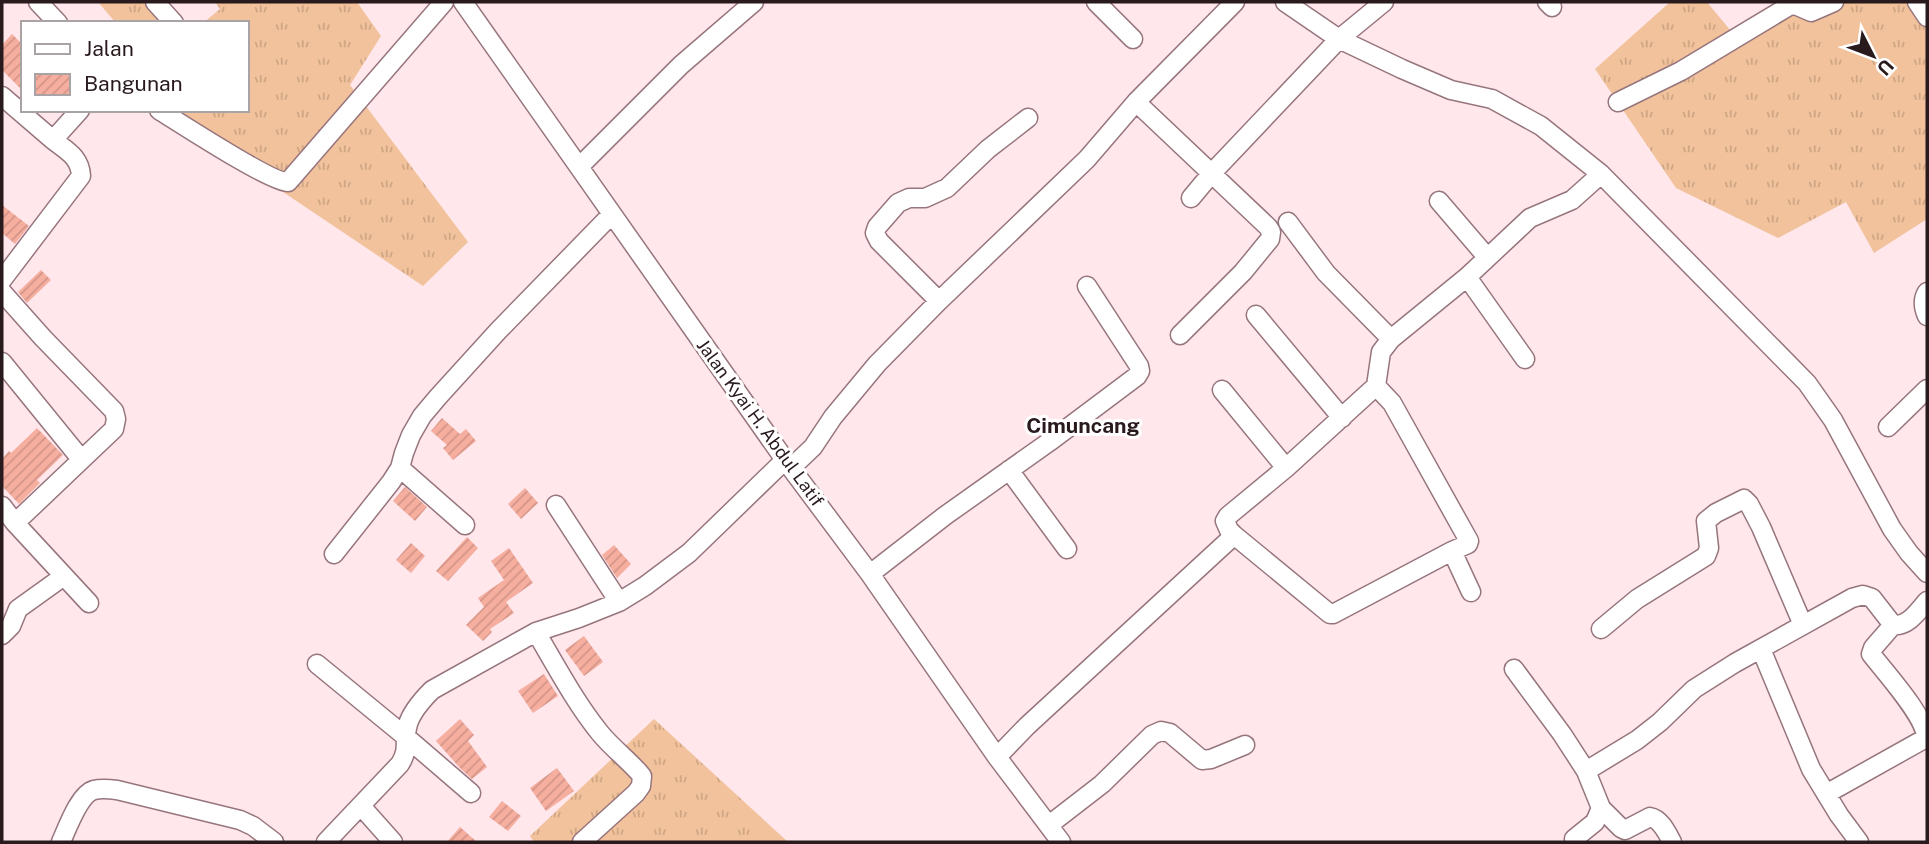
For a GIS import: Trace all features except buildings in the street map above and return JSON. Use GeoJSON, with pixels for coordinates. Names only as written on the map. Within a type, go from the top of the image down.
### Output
{"type":"FeatureCollection","features":[{"type":"Feature","properties":{"kind":"street"},"geometry":{"type":"LineString","coordinates":[[38,2],[56,21]]}},
{"type":"Feature","properties":{"kind":"street"},"geometry":{"type":"LineString","coordinates":[[155,2],[172,21]]}},
{"type":"Feature","properties":{"kind":"street"},"geometry":{"type":"LineString","coordinates":[[162,112],[262,172],[282,182],[288,182],[444,2]]}},
{"type":"Feature","properties":{"kind":"street","name":"Jalan Kyai H. Abdul Latif"},"geometry":{"type":"LineString","coordinates":[[463,2],[788,464],[870,574],[997,757],[1061,842]]}},
{"type":"Feature","properties":{"kind":"street"},"geometry":{"type":"LineString","coordinates":[[579,167],[681,65],[754,2]]}},
{"type":"Feature","properties":{"kind":"street"},"geometry":{"type":"LineString","coordinates":[[326,842],[400,764],[406,755],[408,725],[413,713],[432,691],[536,632],[579,618],[619,601],[645,586],[689,553],[788,464],[813,447],[833,417],[877,364],[1087,159],[1136,102],[1235,2]]}},
{"type":"Feature","properties":{"kind":"street"},"geometry":{"type":"LineString","coordinates":[[1285,2],[1339,39],[1451,90],[1492,99],[1516,112],[1541,126],[1601,174],[1807,383],[1833,420],[1892,529],[1927,573]]}},
{"type":"Feature","properties":{"kind":"street"},"geometry":{"type":"LineString","coordinates":[[1191,198],[1339,39],[1384,2]]}},
{"type":"Feature","properties":{"kind":"street"},"geometry":{"type":"LineString","coordinates":[[1618,102],[1681,71],[1789,6],[1795,5],[1811,12],[1834,2]]}},
{"type":"Feature","properties":{"kind":"street"},"geometry":{"type":"LineString","coordinates":[[1917,2],[1927,17]]}},
{"type":"Feature","properties":{"kind":"street"},"geometry":{"type":"LineString","coordinates":[[1103,4],[1133,39]]}},
{"type":"Feature","properties":{"kind":"street"},"geometry":{"type":"LineString","coordinates":[[2,96],[74,157],[80,166],[81,176],[2,280]]}},
{"type":"Feature","properties":{"kind":"street"},"geometry":{"type":"LineString","coordinates":[[1136,102],[1271,232],[1270,239],[1243,272],[1180,335]]}},
{"type":"Feature","properties":{"kind":"street"},"geometry":{"type":"LineString","coordinates":[[53,140],[78,112]]}},
{"type":"Feature","properties":{"kind":"street"},"geometry":{"type":"LineString","coordinates":[[939,301],[878,241],[875,233],[877,227],[898,203],[909,198],[925,198],[947,187],[988,149],[1028,118]]}},
{"type":"Feature","properties":{"kind":"street"},"geometry":{"type":"LineString","coordinates":[[1376,386],[1392,403],[1469,541],[1468,544],[1330,614],[1234,535],[1225,521],[1228,516],[1286,468],[1376,386],[1381,352],[1391,340],[1467,277],[1530,218],[1572,200],[1601,174]]}},
{"type":"Feature","properties":{"kind":"street"},"geometry":{"type":"LineString","coordinates":[[1439,201],[1486,257]]}},
{"type":"Feature","properties":{"kind":"street"},"geometry":{"type":"LineString","coordinates":[[334,554],[400,468],[411,435],[438,397],[612,214]]}},
{"type":"Feature","properties":{"kind":"street"},"geometry":{"type":"LineString","coordinates":[[1288,222],[1326,273],[1391,340]]}},
{"type":"Feature","properties":{"kind":"street"},"geometry":{"type":"LineString","coordinates":[[1467,277],[1525,359]]}},
{"type":"Feature","properties":{"kind":"street"},"geometry":{"type":"LineString","coordinates":[[870,574],[946,515],[1131,381],[1140,371],[1087,286]]}},
{"type":"Feature","properties":{"kind":"street"},"geometry":{"type":"LineString","coordinates":[[2,292],[114,411],[116,419],[114,429],[15,523]]}},
{"type":"Feature","properties":{"kind":"street"},"geometry":{"type":"LineString","coordinates":[[1927,292],[1923,303],[1927,316]]}},
{"type":"Feature","properties":{"kind":"street"},"geometry":{"type":"LineString","coordinates":[[1256,315],[1342,418]]}},
{"type":"Feature","properties":{"kind":"street"},"geometry":{"type":"LineString","coordinates":[[2,362],[81,459]]}},
{"type":"Feature","properties":{"kind":"street"},"geometry":{"type":"LineString","coordinates":[[1888,427],[1927,389]]}},
{"type":"Feature","properties":{"kind":"street"},"geometry":{"type":"LineString","coordinates":[[1222,390],[1286,468]]}},
{"type":"Feature","properties":{"kind":"street"},"geometry":{"type":"LineString","coordinates":[[400,468],[465,525]]}},
{"type":"Feature","properties":{"kind":"street"},"geometry":{"type":"LineString","coordinates":[[1009,470],[1067,549]]}},
{"type":"Feature","properties":{"kind":"street"},"geometry":{"type":"LineString","coordinates":[[1601,629],[1637,599],[1706,556],[1709,548],[1706,521],[1744,499],[1761,527],[1802,625]]}},
{"type":"Feature","properties":{"kind":"street"},"geometry":{"type":"LineString","coordinates":[[556,505],[619,601]]}},
{"type":"Feature","properties":{"kind":"street"},"geometry":{"type":"LineString","coordinates":[[2,506],[89,603]]}},
{"type":"Feature","properties":{"kind":"street"},"geometry":{"type":"LineString","coordinates":[[997,757],[1027,726],[1234,535]]}},
{"type":"Feature","properties":{"kind":"street"},"geometry":{"type":"LineString","coordinates":[[1451,551],[1471,592]]}},
{"type":"Feature","properties":{"kind":"street"},"geometry":{"type":"LineString","coordinates":[[2,635],[11,626],[18,609],[64,576]]}},
{"type":"Feature","properties":{"kind":"street"},"geometry":{"type":"LineString","coordinates":[[1587,771],[1637,740],[1694,689],[1852,598],[1863,595],[1872,598],[1893,625]]}},
{"type":"Feature","properties":{"kind":"street"},"geometry":{"type":"LineString","coordinates":[[1826,793],[1926,738],[1919,716],[1871,654],[1893,625],[1905,623],[1927,601]]}},
{"type":"Feature","properties":{"kind":"street"},"geometry":{"type":"LineString","coordinates":[[536,632],[566,685],[590,720],[611,746],[642,776],[641,786],[636,793],[582,842]]}},
{"type":"Feature","properties":{"kind":"street"},"geometry":{"type":"LineString","coordinates":[[1761,649],[1811,769],[1859,842]]}},
{"type":"Feature","properties":{"kind":"street"},"geometry":{"type":"LineString","coordinates":[[317,664],[471,793]]}},
{"type":"Feature","properties":{"kind":"street"},"geometry":{"type":"LineString","coordinates":[[1514,669],[1587,771],[1601,808],[1625,830],[1654,817],[1672,842]]}},
{"type":"Feature","properties":{"kind":"street"},"geometry":{"type":"LineString","coordinates":[[1049,825],[1102,784],[1152,735],[1161,731],[1170,733],[1202,760],[1245,745]]}},
{"type":"Feature","properties":{"kind":"street"},"geometry":{"type":"LineString","coordinates":[[61,842],[86,795],[93,790],[104,789],[226,816],[253,826],[274,842]]}},
{"type":"Feature","properties":{"kind":"street"},"geometry":{"type":"LineString","coordinates":[[361,806],[393,842]]}},
{"type":"Feature","properties":{"kind":"street"},"geometry":{"type":"LineString","coordinates":[[1574,839],[1595,822],[1601,808]]}},
{"type":"Feature","properties":{"kind":"green space"},"geometry":{"type":"Polygon","coordinates":[[[98,2],[150,2],[169,21],[114,21],[98,2]]]}},
{"type":"Feature","properties":{"kind":"green space"},"geometry":{"type":"Polygon","coordinates":[[[215,2],[357,2],[381,36],[350,85],[468,242],[423,286],[164,112],[248,112],[248,21],[205,21],[220,9],[215,2]]]}},
{"type":"Feature","properties":{"kind":"green space"},"geometry":{"type":"Polygon","coordinates":[[[1670,2],[1707,2],[1735,36],[1798,2],[1810,23],[1842,2],[1920,2],[1927,13],[1927,219],[1874,253],[1846,202],[1778,238],[1676,188],[1595,69],[1670,2]]]}},
{"type":"Feature","properties":{"kind":"green space"},"geometry":{"type":"Polygon","coordinates":[[[654,719],[788,842],[534,842],[530,836],[654,719]]]}},
{"type":"Feature","properties":{"kind":"district","name":"Cimuncang"},"geometry":{"type":"Point","coordinates":[1083,426]}}]}
